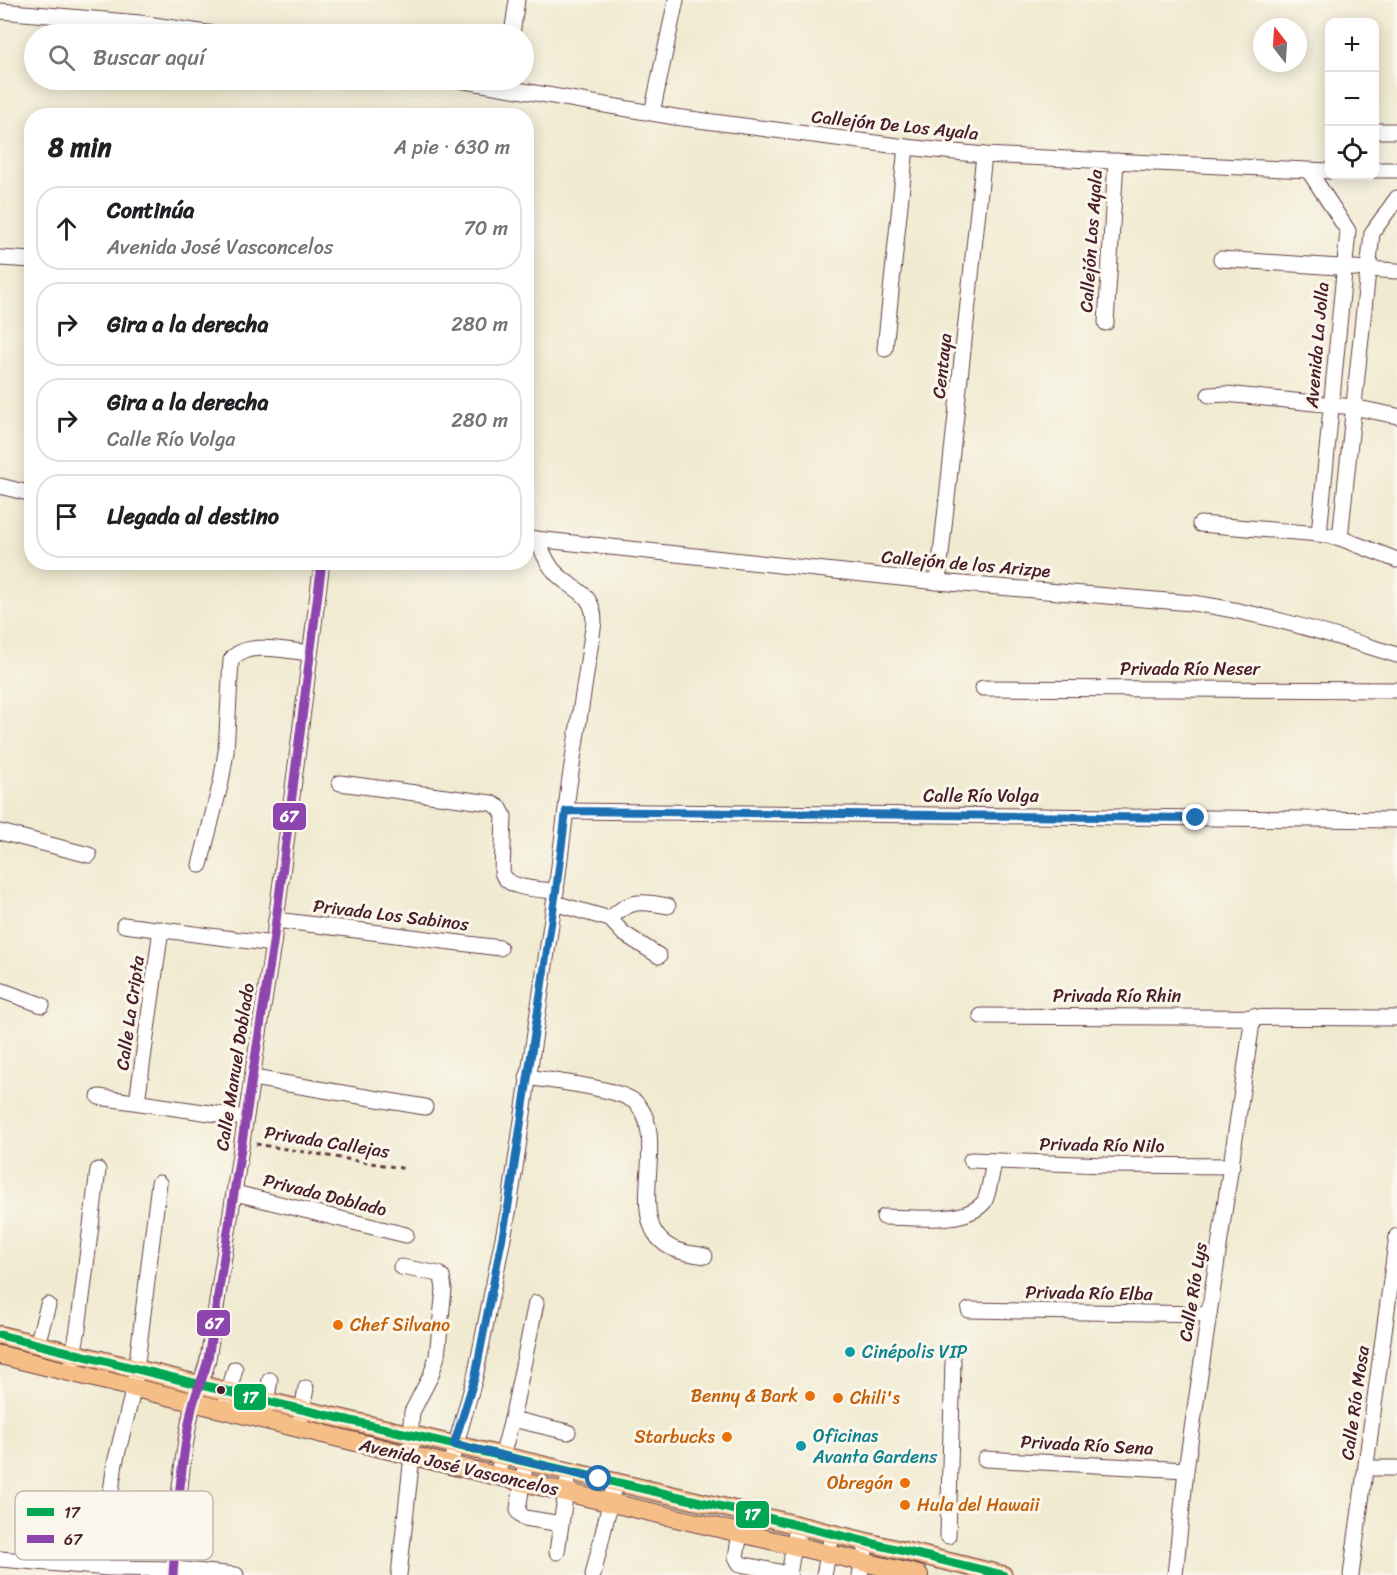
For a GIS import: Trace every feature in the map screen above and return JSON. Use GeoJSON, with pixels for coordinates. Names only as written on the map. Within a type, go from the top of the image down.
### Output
{"type":"FeatureCollection","features":[{"type":"Feature","properties":{"kind":"main road","name":"Avenida José Vasconcelos"},"geometry":{"type":"LineString","coordinates":[[0,1335],[74,1352],[193,1402],[226,1401],[265,1410],[303,1409],[1004,1575]]}},
{"type":"Feature","properties":{"kind":"main road","name":"Avenida José Vasconcelos"},"geometry":{"type":"LineString","coordinates":[[0,1355],[70,1371],[201,1384],[226,1401]]}},
{"type":"Feature","properties":{"kind":"main road","name":"Avenida José Vasconcelos"},"geometry":{"type":"LineString","coordinates":[[265,1410],[299,1428],[828,1554],[862,1569],[919,1575]]}},
{"type":"Feature","properties":{"kind":"street"},"geometry":{"type":"LineString","coordinates":[[513,24],[517,0]]}},
{"type":"Feature","properties":{"kind":"street"},"geometry":{"type":"LineString","coordinates":[[652,113],[676,0]]}},
{"type":"Feature","properties":{"kind":"street"},"geometry":{"type":"LineString","coordinates":[[0,11],[147,24]]}},
{"type":"Feature","properties":{"kind":"street","name":"Callejón De Los Ayala"},"geometry":{"type":"LineString","coordinates":[[534,90],[652,113],[822,138],[906,147],[984,155],[1325,171]]}},
{"type":"Feature","properties":{"kind":"street"},"geometry":{"type":"LineString","coordinates":[[1379,131],[1397,131]]}},
{"type":"Feature","properties":{"kind":"street"},"geometry":{"type":"LineString","coordinates":[[885,349],[906,147]]}},
{"type":"Feature","properties":{"kind":"street","name":"Centaya"},"geometry":{"type":"LineString","coordinates":[[938,582],[984,155]]}},
{"type":"Feature","properties":{"kind":"street","name":"Callejón Los Ayala"},"geometry":{"type":"LineString","coordinates":[[1106,323],[1116,161]]}},
{"type":"Feature","properties":{"kind":"street"},"geometry":{"type":"LineString","coordinates":[[1379,170],[1397,170]]}},
{"type":"Feature","properties":{"kind":"street"},"geometry":{"type":"LineString","coordinates":[[1309,171],[1348,231],[1372,233]]}},
{"type":"Feature","properties":{"kind":"street"},"geometry":{"type":"LineString","coordinates":[[1340,538],[1372,233],[1397,198]]}},
{"type":"Feature","properties":{"kind":"street","name":"Avenida La Jolla"},"geometry":{"type":"LineString","coordinates":[[1319,534],[1348,231]]}},
{"type":"Feature","properties":{"kind":"street"},"geometry":{"type":"LineString","coordinates":[[0,258],[24,260]]}},
{"type":"Feature","properties":{"kind":"street"},"geometry":{"type":"LineString","coordinates":[[1221,259],[1397,271]]}},
{"type":"Feature","properties":{"kind":"street"},"geometry":{"type":"LineString","coordinates":[[1209,395],[1226,394],[1353,407],[1397,416]]}},
{"type":"Feature","properties":{"kind":"street"},"geometry":{"type":"LineString","coordinates":[[0,486],[24,492]]}},
{"type":"Feature","properties":{"kind":"street"},"geometry":{"type":"LineString","coordinates":[[1200,524],[1319,534],[1340,538],[1397,560]]}},
{"type":"Feature","properties":{"kind":"street","name":"Callejón de los Arizpe"},"geometry":{"type":"LineString","coordinates":[[534,538],[938,582],[1229,608],[1290,622],[1397,655]]}},
{"type":"Feature","properties":{"kind":"street"},"geometry":{"type":"LineString","coordinates":[[450,1465],[454,1444],[475,1377],[508,1208],[555,897],[594,613],[590,601],[555,572],[534,541]]}},
{"type":"Feature","properties":{"kind":"street","name":"Calle Manuel Doblado"},"geometry":{"type":"LineString","coordinates":[[182,1491],[193,1402],[208,1359],[229,1263],[235,1193],[273,944],[321,570]]}},
{"type":"Feature","properties":{"kind":"street"},"geometry":{"type":"LineString","coordinates":[[200,865],[221,782],[226,752],[231,660],[239,652],[255,648],[310,653]]}},
{"type":"Feature","properties":{"kind":"street","name":"Privada Río Neser"},"geometry":{"type":"LineString","coordinates":[[983,688],[1397,690]]}},
{"type":"Feature","properties":{"kind":"street"},"geometry":{"type":"LineString","coordinates":[[340,783],[491,803],[500,808],[504,816],[502,872],[504,879],[511,884],[555,897],[610,919],[623,933],[659,956]]}},
{"type":"Feature","properties":{"kind":"street","name":"Calle Río Volga"},"geometry":{"type":"LineString","coordinates":[[566,811],[1397,820]]}},
{"type":"Feature","properties":{"kind":"street"},"geometry":{"type":"LineString","coordinates":[[0,832],[89,855]]}},
{"type":"Feature","properties":{"kind":"street"},"geometry":{"type":"LineString","coordinates":[[610,919],[621,907],[642,901],[668,906]]}},
{"type":"Feature","properties":{"kind":"street","name":"Privada Los Sabinos"},"geometry":{"type":"LineString","coordinates":[[276,920],[500,948]]}},
{"type":"Feature","properties":{"kind":"street"},"geometry":{"type":"LineString","coordinates":[[124,924],[273,944]]}},
{"type":"Feature","properties":{"kind":"street","name":"Calle La Cripta"},"geometry":{"type":"LineString","coordinates":[[137,1102],[161,929]]}},
{"type":"Feature","properties":{"kind":"street"},"geometry":{"type":"LineString","coordinates":[[0,990],[42,1005]]}},
{"type":"Feature","properties":{"kind":"street","name":"Privada Río Rhin"},"geometry":{"type":"LineString","coordinates":[[981,1016],[1397,1018]]}},
{"type":"Feature","properties":{"kind":"street","name":"Calle Río Lys"},"geometry":{"type":"LineString","coordinates":[[1175,1575],[1186,1470],[1253,1016]]}},
{"type":"Feature","properties":{"kind":"street"},"geometry":{"type":"LineString","coordinates":[[527,1077],[602,1089],[633,1101],[647,1118],[650,1147],[647,1212],[656,1235],[673,1249],[705,1256]]}},
{"type":"Feature","properties":{"kind":"street"},"geometry":{"type":"LineString","coordinates":[[253,1078],[425,1107]]}},
{"type":"Feature","properties":{"kind":"street"},"geometry":{"type":"LineString","coordinates":[[99,1097],[245,1118]]}},
{"type":"Feature","properties":{"kind":"street","name":"Privada Río Nilo"},"geometry":{"type":"LineString","coordinates":[[971,1160],[1106,1165],[1232,1166]]}},
{"type":"Feature","properties":{"kind":"street"},"geometry":{"type":"LineString","coordinates":[[884,1217],[949,1218],[968,1213],[984,1201],[994,1161]]}},
{"type":"Feature","properties":{"kind":"street"},"geometry":{"type":"LineString","coordinates":[[70,1371],[98,1170]]}},
{"type":"Feature","properties":{"kind":"street"},"geometry":{"type":"LineString","coordinates":[[111,1491],[115,1463],[136,1378],[159,1183]]}},
{"type":"Feature","properties":{"kind":"street","name":"Privada Doblado"},"geometry":{"type":"LineString","coordinates":[[235,1193],[406,1235]]}},
{"type":"Feature","properties":{"kind":"street","name":"Calle Río Mosa"},"geometry":{"type":"LineString","coordinates":[[1350,1575],[1391,1322],[1397,1236]]}},
{"type":"Feature","properties":{"kind":"street"},"geometry":{"type":"LineString","coordinates":[[399,1575],[412,1455],[412,1412],[431,1375],[437,1356],[444,1282],[442,1277],[433,1271],[401,1267]]}},
{"type":"Feature","properties":{"kind":"street"},"geometry":{"type":"LineString","coordinates":[[497,1476],[512,1419],[536,1303]]}},
{"type":"Feature","properties":{"kind":"street"},"geometry":{"type":"LineString","coordinates":[[38,1344],[48,1305]]}},
{"type":"Feature","properties":{"kind":"street","name":"Privada Río Elba"},"geometry":{"type":"LineString","coordinates":[[969,1310],[1209,1314]]}},
{"type":"Feature","properties":{"kind":"street"},"geometry":{"type":"LineString","coordinates":[[948,1536],[953,1360]]}},
{"type":"Feature","properties":{"kind":"street"},"geometry":{"type":"LineString","coordinates":[[226,1401],[235,1369]]}},
{"type":"Feature","properties":{"kind":"street"},"geometry":{"type":"LineString","coordinates":[[265,1410],[270,1380]]}},
{"type":"Feature","properties":{"kind":"street"},"geometry":{"type":"LineString","coordinates":[[299,1428],[306,1388]]}},
{"type":"Feature","properties":{"kind":"street"},"geometry":{"type":"LineString","coordinates":[[512,1419],[568,1432]]}},
{"type":"Feature","properties":{"kind":"street","name":"Privada Río Sena"},"geometry":{"type":"LineString","coordinates":[[985,1459],[1186,1470]]}},
{"type":"Feature","properties":{"kind":"street"},"geometry":{"type":"LineString","coordinates":[[526,1461],[518,1509],[521,1516],[561,1524]]}},
{"type":"Feature","properties":{"kind":"street"},"geometry":{"type":"LineString","coordinates":[[1366,1468],[1397,1468]]}},
{"type":"Feature","properties":{"kind":"street"},"geometry":{"type":"LineString","coordinates":[[557,1552],[570,1472]]}},
{"type":"Feature","properties":{"kind":"street"},"geometry":{"type":"LineString","coordinates":[[593,1575],[615,1482]]}},
{"type":"Feature","properties":{"kind":"street"},"geometry":{"type":"LineString","coordinates":[[731,1509],[732,1531],[740,1564],[789,1574],[797,1526]]}},
{"type":"Feature","properties":{"kind":"street"},"geometry":{"type":"LineString","coordinates":[[824,1575],[832,1535]]}},
{"type":"Feature","properties":{"kind":"street"},"geometry":{"type":"LineString","coordinates":[[862,1569],[867,1543]]}},
{"type":"Feature","properties":{"kind":"street"},"geometry":{"type":"LineString","coordinates":[[887,1571],[891,1548]]}},
{"type":"Feature","properties":{"kind":"street"},"geometry":{"type":"LineString","coordinates":[[0,1559],[108,1571],[236,1575]]}},
{"type":"Feature","properties":{"kind":"path","name":"Privada Callejas"},"geometry":{"type":"LineString","coordinates":[[242,1142],[407,1169]]}},
{"type":"Feature","properties":{"kind":"transit line","name":"67"},"geometry":{"type":"LineString","coordinates":[[179,1491],[192,1406],[208,1359],[273,944],[321,570]]}},
{"type":"Feature","properties":{"kind":"transit line","name":"17"},"geometry":{"type":"LineString","coordinates":[[0,1335],[266,1401],[1003,1575]]}},
{"type":"Feature","properties":{"kind":"transit line","name":"67"},"geometry":{"type":"LineString","coordinates":[[173,1575],[174,1560]]}},
{"type":"Feature","properties":{"kind":"place","name":"Chef Silvano"},"geometry":{"type":"Point","coordinates":[338,1325]}},
{"type":"Feature","properties":{"kind":"place","name":"Cinépolis VIP"},"geometry":{"type":"Point","coordinates":[850,1352]}},
{"type":"Feature","properties":{"kind":"place","name":"Benny & Bark"},"geometry":{"type":"Point","coordinates":[810,1396]}},
{"type":"Feature","properties":{"kind":"place","name":"Chili's"},"geometry":{"type":"Point","coordinates":[838,1398]}},
{"type":"Feature","properties":{"kind":"place","name":"Starbucks"},"geometry":{"type":"Point","coordinates":[727,1437]}},
{"type":"Feature","properties":{"kind":"place","name":"Oficinas Avanta Gardens"},"geometry":{"type":"Point","coordinates":[801,1446]}},
{"type":"Feature","properties":{"kind":"place","name":"Obregón"},"geometry":{"type":"Point","coordinates":[905,1483]}},
{"type":"Feature","properties":{"kind":"place","name":"Hula del Hawaii"},"geometry":{"type":"Point","coordinates":[905,1505]}},
{"type":"Feature","properties":{"kind":"route"},"geometry":{"type":"LineString","coordinates":[[599,1479],[454,1444],[475,1377],[508,1208],[566,811],[1196,818]]}}]}
